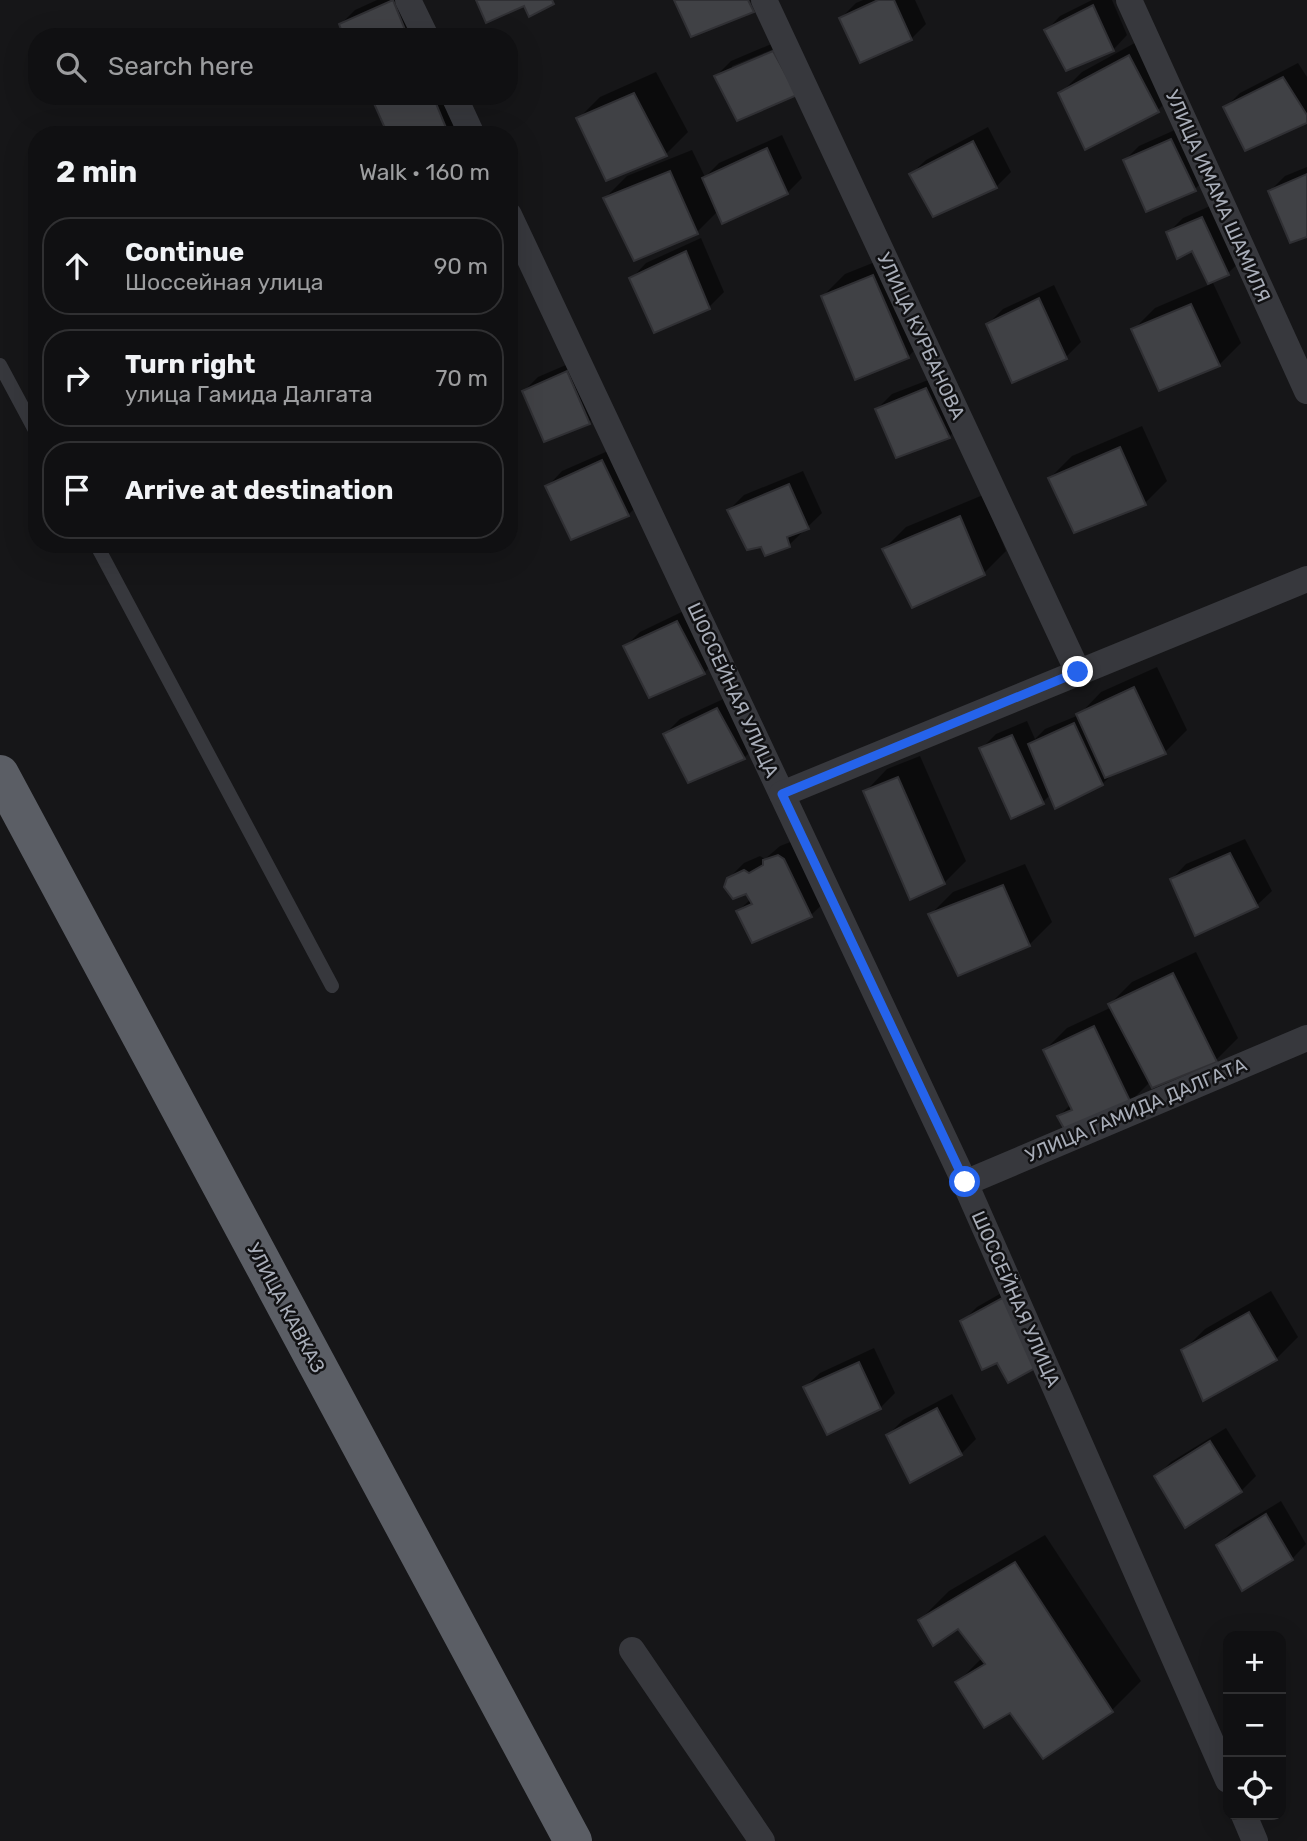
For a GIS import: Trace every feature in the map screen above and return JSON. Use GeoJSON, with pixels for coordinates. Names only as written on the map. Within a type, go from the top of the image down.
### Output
{"type":"FeatureCollection","features":[{"type":"Feature","properties":{"kind":"highway","name":"УЛИЦА КАВКАЗ"},"geometry":{"type":"LineString","coordinates":[[0,774],[573,1841]]}},
{"type":"Feature","properties":{"kind":"street"},"geometry":{"type":"LineString","coordinates":[[408,0],[422,28]]}},
{"type":"Feature","properties":{"kind":"street","name":"УЛИЦА КУРБАНОВА"},"geometry":{"type":"LineString","coordinates":[[764,0],[1078,672]]}},
{"type":"Feature","properties":{"kind":"street","name":"УЛИЦА ИМАМА ШАМИЛЯ"},"geometry":{"type":"LineString","coordinates":[[1129,0],[1307,391]]}},
{"type":"Feature","properties":{"kind":"street"},"geometry":{"type":"LineString","coordinates":[[458,105],[468,126]]}},
{"type":"Feature","properties":{"kind":"street","name":"ШОССЕЙНАЯ УЛИЦА"},"geometry":{"type":"LineString","coordinates":[[518,234],[965,1182],[1223,1769]]}},
{"type":"Feature","properties":{"kind":"street"},"geometry":{"type":"LineString","coordinates":[[782,794],[1307,579]]}},
{"type":"Feature","properties":{"kind":"street","name":"УЛИЦА ГАМИДА ДАЛГАТА"},"geometry":{"type":"LineString","coordinates":[[965,1182],[1307,1038]]}},
{"type":"Feature","properties":{"kind":"street"},"geometry":{"type":"LineString","coordinates":[[632,1650],[762,1841]]}},
{"type":"Feature","properties":{"kind":"street"},"geometry":{"type":"LineString","coordinates":[[1246,1820],[1255,1841]]}},
{"type":"Feature","properties":{"kind":"lane"},"geometry":{"type":"LineString","coordinates":[[0,365],[28,417]]}},
{"type":"Feature","properties":{"kind":"lane"},"geometry":{"type":"LineString","coordinates":[[101,553],[332,986]]}},
{"type":"Feature","properties":{"kind":"building"},"geometry":{"type":"Polygon","coordinates":[[[393,0],[404,28],[341,28],[339,24],[393,0]]]}},
{"type":"Feature","properties":{"kind":"building"},"geometry":{"type":"Polygon","coordinates":[[[476,0],[552,0],[554,4],[529,17],[524,6],[486,23],[476,0]]]}},
{"type":"Feature","properties":{"kind":"building"},"geometry":{"type":"Polygon","coordinates":[[[674,0],[748,0],[754,12],[691,37],[674,0]]]}},
{"type":"Feature","properties":{"kind":"building"},"geometry":{"type":"Polygon","coordinates":[[[878,0],[894,0],[912,40],[860,63],[839,18],[878,0]]]}},
{"type":"Feature","properties":{"kind":"building"},"geometry":{"type":"Polygon","coordinates":[[[1093,5],[1114,51],[1066,71],[1044,30],[1093,5]]]}},
{"type":"Feature","properties":{"kind":"building"},"geometry":{"type":"Polygon","coordinates":[[[773,51],[797,95],[737,121],[714,76],[773,51]]]}},
{"type":"Feature","properties":{"kind":"building"},"geometry":{"type":"Polygon","coordinates":[[[1129,55],[1159,112],[1085,150],[1058,93],[1129,55]]]}},
{"type":"Feature","properties":{"kind":"building"},"geometry":{"type":"Polygon","coordinates":[[[1283,77],[1307,115],[1307,123],[1245,151],[1223,107],[1283,77]]]}},
{"type":"Feature","properties":{"kind":"building"},"geometry":{"type":"Polygon","coordinates":[[[634,93],[667,156],[606,181],[576,118],[634,93]]]}},
{"type":"Feature","properties":{"kind":"building"},"geometry":{"type":"Polygon","coordinates":[[[375,105],[437,105],[445,126],[384,126],[375,105]]]}},
{"type":"Feature","properties":{"kind":"building"},"geometry":{"type":"Polygon","coordinates":[[[1171,139],[1196,191],[1146,212],[1123,160],[1171,139]]]}},
{"type":"Feature","properties":{"kind":"building"},"geometry":{"type":"Polygon","coordinates":[[[973,141],[997,188],[933,217],[909,174],[973,141]]]}},
{"type":"Feature","properties":{"kind":"building"},"geometry":{"type":"Polygon","coordinates":[[[767,148],[788,194],[722,224],[702,178],[767,148]]]}},
{"type":"Feature","properties":{"kind":"building"},"geometry":{"type":"Polygon","coordinates":[[[670,171],[698,234],[634,261],[603,198],[670,171]]]}},
{"type":"Feature","properties":{"kind":"building"},"geometry":{"type":"Polygon","coordinates":[[[1307,174],[1307,237],[1290,243],[1268,191],[1307,174]]]}},
{"type":"Feature","properties":{"kind":"building"},"geometry":{"type":"Polygon","coordinates":[[[1202,217],[1229,275],[1208,284],[1192,251],[1177,259],[1166,232],[1202,217]]]}},
{"type":"Feature","properties":{"kind":"building"},"geometry":{"type":"Polygon","coordinates":[[[686,251],[710,309],[654,333],[629,278],[686,251]]]}},
{"type":"Feature","properties":{"kind":"building"},"geometry":{"type":"Polygon","coordinates":[[[873,275],[909,358],[855,380],[821,296],[873,275]]]}},
{"type":"Feature","properties":{"kind":"building"},"geometry":{"type":"Polygon","coordinates":[[[1039,298],[1067,359],[1012,383],[986,324],[1039,298]]]}},
{"type":"Feature","properties":{"kind":"building"},"geometry":{"type":"Polygon","coordinates":[[[1191,304],[1220,366],[1159,391],[1131,329],[1191,304]]]}},
{"type":"Feature","properties":{"kind":"building"},"geometry":{"type":"Polygon","coordinates":[[[567,371],[590,424],[544,442],[522,391],[567,371]]]}},
{"type":"Feature","properties":{"kind":"building"},"geometry":{"type":"Polygon","coordinates":[[[926,388],[950,438],[896,458],[875,409],[926,388]]]}},
{"type":"Feature","properties":{"kind":"building"},"geometry":{"type":"Polygon","coordinates":[[[1120,447],[1146,505],[1074,533],[1048,478],[1120,447]]]}},
{"type":"Feature","properties":{"kind":"building"},"geometry":{"type":"Polygon","coordinates":[[[602,460],[629,516],[571,540],[545,486],[602,460]]]}},
{"type":"Feature","properties":{"kind":"building"},"geometry":{"type":"Polygon","coordinates":[[[789,484],[809,529],[787,537],[790,547],[765,556],[761,547],[747,550],[727,510],[789,484]]]}},
{"type":"Feature","properties":{"kind":"building"},"geometry":{"type":"Polygon","coordinates":[[[960,516],[985,575],[912,608],[882,549],[960,516]]]}},
{"type":"Feature","properties":{"kind":"building"},"geometry":{"type":"Polygon","coordinates":[[[677,621],[705,674],[649,698],[623,646],[677,621]]]}},
{"type":"Feature","properties":{"kind":"building"},"geometry":{"type":"Polygon","coordinates":[[[1134,687],[1166,754],[1105,778],[1076,714],[1134,687]]]}},
{"type":"Feature","properties":{"kind":"building"},"geometry":{"type":"Polygon","coordinates":[[[717,708],[745,759],[688,783],[663,734],[717,708]]]}},
{"type":"Feature","properties":{"kind":"building"},"geometry":{"type":"Polygon","coordinates":[[[1074,723],[1103,785],[1055,809],[1028,744],[1074,723]]]}},
{"type":"Feature","properties":{"kind":"building"},"geometry":{"type":"Polygon","coordinates":[[[1012,735],[1044,804],[1011,819],[979,748],[1012,735]]]}},
{"type":"Feature","properties":{"kind":"building"},"geometry":{"type":"Polygon","coordinates":[[[898,777],[945,884],[910,900],[863,791],[898,777]]]}},
{"type":"Feature","properties":{"kind":"building"},"geometry":{"type":"Polygon","coordinates":[[[1230,853],[1258,907],[1195,936],[1170,879],[1230,853]]]}},
{"type":"Feature","properties":{"kind":"building"},"geometry":{"type":"Polygon","coordinates":[[[778,855],[784,859],[812,917],[752,943],[736,911],[752,904],[746,894],[733,899],[724,887],[727,878],[744,870],[749,873],[763,865],[763,860],[778,855]]]}},
{"type":"Feature","properties":{"kind":"building"},"geometry":{"type":"Polygon","coordinates":[[[1003,885],[1030,946],[958,976],[928,914],[1003,885]]]}},
{"type":"Feature","properties":{"kind":"building"},"geometry":{"type":"Polygon","coordinates":[[[1173,973],[1217,1062],[1152,1088],[1108,1004],[1173,973]]]}},
{"type":"Feature","properties":{"kind":"building"},"geometry":{"type":"Polygon","coordinates":[[[1094,1026],[1131,1103],[1066,1132],[1057,1116],[1072,1110],[1043,1050],[1094,1026]]]}},
{"type":"Feature","properties":{"kind":"building"},"geometry":{"type":"Polygon","coordinates":[[[1004,1297],[1039,1366],[1008,1383],[997,1363],[982,1370],[960,1321],[1004,1297]]]}},
{"type":"Feature","properties":{"kind":"building"},"geometry":{"type":"Polygon","coordinates":[[[1249,1312],[1277,1360],[1203,1401],[1181,1350],[1249,1312]]]}},
{"type":"Feature","properties":{"kind":"building"},"geometry":{"type":"Polygon","coordinates":[[[859,1362],[881,1409],[827,1435],[803,1387],[859,1362]]]}},
{"type":"Feature","properties":{"kind":"building"},"geometry":{"type":"Polygon","coordinates":[[[937,1408],[962,1455],[910,1483],[886,1435],[937,1408]]]}},
{"type":"Feature","properties":{"kind":"building"},"geometry":{"type":"Polygon","coordinates":[[[1210,1441],[1242,1492],[1185,1528],[1154,1476],[1210,1441]]]}},
{"type":"Feature","properties":{"kind":"building"},"geometry":{"type":"Polygon","coordinates":[[[1266,1514],[1293,1560],[1242,1591],[1216,1545],[1266,1514]]]}},
{"type":"Feature","properties":{"kind":"building"},"geometry":{"type":"Polygon","coordinates":[[[1015,1562],[1113,1712],[1043,1759],[1010,1713],[984,1728],[955,1682],[985,1664],[958,1629],[933,1646],[918,1620],[1015,1562]]]}},
{"type":"Feature","properties":{"kind":"route"},"geometry":{"type":"LineString","coordinates":[[965,1182],[782,794],[1078,672]]}}]}
